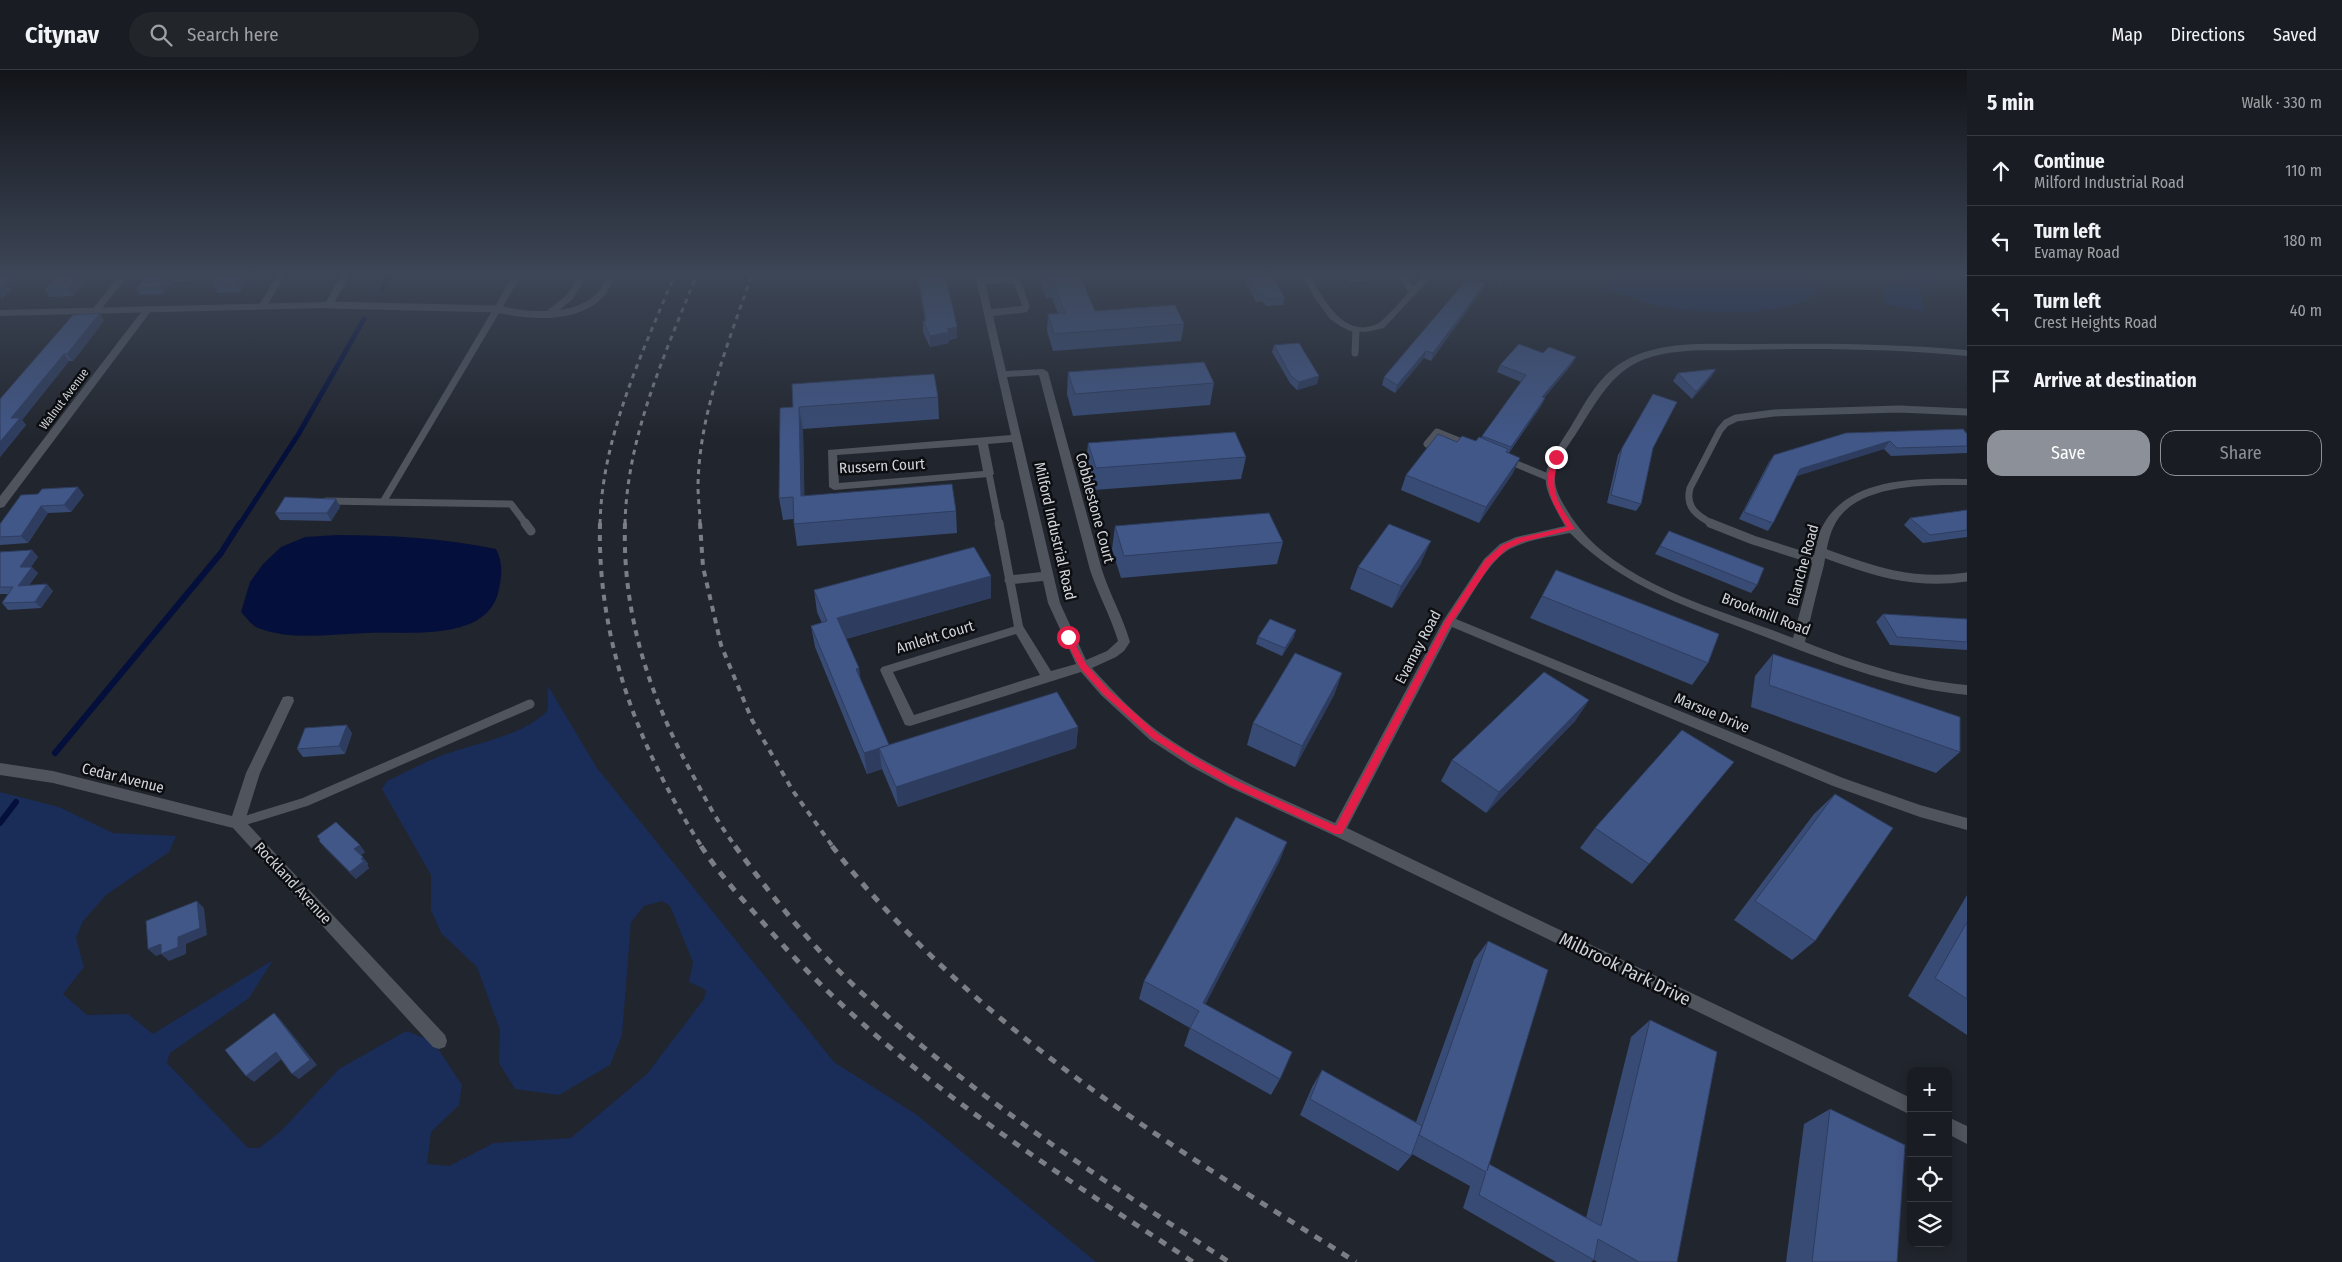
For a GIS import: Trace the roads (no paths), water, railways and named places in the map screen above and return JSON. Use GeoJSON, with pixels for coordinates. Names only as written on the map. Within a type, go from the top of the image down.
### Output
{"type":"FeatureCollection","features":[{"type":"Feature","properties":{"kind":"street","name":"Walnut Avenue"},"geometry":{"type":"LineString","coordinates":[[0,504],[132,330]]}},
{"type":"Feature","properties":{"kind":"street","name":"Milford Industrial Road"},"geometry":{"type":"LineString","coordinates":[[992,330],[1054,603],[1083,666],[1106,692],[1155,736],[1234,783],[1338,831]]}},
{"type":"Feature","properties":{"kind":"street"},"geometry":{"type":"LineString","coordinates":[[1356,330],[1372,330]]}},
{"type":"Feature","properties":{"kind":"street"},"geometry":{"type":"LineString","coordinates":[[1550,478],[1556,457],[1604,382],[1615,370],[1651,354],[1672,350],[1703,348],[1824,346],[1893,347],[1967,353]]}},
{"type":"Feature","properties":{"kind":"street","name":"Cobblestone Court"},"geometry":{"type":"LineString","coordinates":[[1002,374],[1043,372],[1096,570],[1103,592],[1123,636],[1124,642],[1121,648],[1083,666]]}},
{"type":"Feature","properties":{"kind":"street","name":"Russern Court"},"geometry":{"type":"LineString","coordinates":[[989,474],[834,487],[832,452],[1016,438]]}},
{"type":"Feature","properties":{"kind":"street"},"geometry":{"type":"LineString","coordinates":[[982,441],[989,474]]}},
{"type":"Feature","properties":{"kind":"street","name":"Brookmill Road"},"geometry":{"type":"LineString","coordinates":[[1550,478],[1550,489],[1571,529],[1594,550],[1642,581],[1676,598],[1882,674],[1919,684],[1967,690]]}},
{"type":"Feature","properties":{"kind":"street","name":"Blanche Road"},"geometry":{"type":"LineString","coordinates":[[1798,644],[1827,528],[1835,514],[1849,502],[1865,493],[1926,483],[1967,482]]}},
{"type":"Feature","properties":{"kind":"street","name":"Evamay Road"},"geometry":{"type":"LineString","coordinates":[[1338,831],[1449,621],[1488,562],[1504,547],[1520,540],[1571,529]]}},
{"type":"Feature","properties":{"kind":"street","name":"Marsue Drive"},"geometry":{"type":"LineString","coordinates":[[1449,621],[1838,782],[1920,811],[1967,824]]}},
{"type":"Feature","properties":{"kind":"street"},"geometry":{"type":"LineString","coordinates":[[1019,629],[1048,677]]}},
{"type":"Feature","properties":{"kind":"street","name":"Amleht Court"},"geometry":{"type":"LineString","coordinates":[[1019,629],[886,670],[910,721],[1083,666]]}},
{"type":"Feature","properties":{"kind":"street"},"geometry":{"type":"LineString","coordinates":[[237,823],[253,773],[288,701]]}},
{"type":"Feature","properties":{"kind":"street","name":"Cedar Avenue"},"geometry":{"type":"LineString","coordinates":[[0,769],[53,778],[237,823]]}},
{"type":"Feature","properties":{"kind":"street","name":"Rockland Avenue"},"geometry":{"type":"LineString","coordinates":[[237,823],[439,1041]]}},
{"type":"Feature","properties":{"kind":"street","name":"Milbrook Park Drive"},"geometry":{"type":"LineString","coordinates":[[1338,831],[1907,1105]]}},
{"type":"Feature","properties":{"kind":"street"},"geometry":{"type":"LineString","coordinates":[[1952,1128],[1967,1134]]}},
{"type":"Feature","properties":{"kind":"lane"},"geometry":{"type":"LineString","coordinates":[[383,502],[485,330]]}},
{"type":"Feature","properties":{"kind":"lane"},"geometry":{"type":"LineString","coordinates":[[1355,353],[1356,330]]}},
{"type":"Feature","properties":{"kind":"lane"},"geometry":{"type":"LineString","coordinates":[[1967,412],[1900,409],[1774,413],[1736,418],[1726,423],[1720,430],[1690,486],[1688,497],[1695,513],[1722,529],[1820,557],[1882,574],[1922,582],[1946,581],[1967,576]]}},
{"type":"Feature","properties":{"kind":"lane"},"geometry":{"type":"LineString","coordinates":[[1428,444],[1437,432],[1473,446]]}},
{"type":"Feature","properties":{"kind":"lane"},"geometry":{"type":"LineString","coordinates":[[1499,457],[1550,478]]}},
{"type":"Feature","properties":{"kind":"lane"},"geometry":{"type":"LineString","coordinates":[[989,474],[1019,629]]}},
{"type":"Feature","properties":{"kind":"lane"},"geometry":{"type":"LineString","coordinates":[[314,501],[511,504],[531,531]]}},
{"type":"Feature","properties":{"kind":"lane"},"geometry":{"type":"LineString","coordinates":[[1009,580],[1047,576]]}},
{"type":"Feature","properties":{"kind":"lane"},"geometry":{"type":"LineString","coordinates":[[237,823],[305,802],[530,704]]}},
{"type":"Feature","properties":{"kind":"waterway"},"geometry":{"type":"LineString","coordinates":[[240,524],[298,435],[358,330]]}},
{"type":"Feature","properties":{"kind":"waterway"},"geometry":{"type":"LineString","coordinates":[[55,753],[221,553],[240,523]]}},
{"type":"Feature","properties":{"kind":"waterway"},"geometry":{"type":"LineString","coordinates":[[0,823],[16,802]]}},
{"type":"Feature","properties":{"kind":"railway"},"geometry":{"type":"LineString","coordinates":[[600,524],[602,491],[616,427],[637,365],[652,330]]}},
{"type":"Feature","properties":{"kind":"railway"},"geometry":{"type":"LineString","coordinates":[[625,524],[627,491],[640,427],[675,330]]}},
{"type":"Feature","properties":{"kind":"railway"},"geometry":{"type":"LineString","coordinates":[[700,524],[698,486],[704,432],[709,405],[733,330]]}},
{"type":"Feature","properties":{"kind":"railway"},"geometry":{"type":"LineString","coordinates":[[700,523],[703,567],[721,645],[752,720],[793,791],[833,847]]}},
{"type":"Feature","properties":{"kind":"railway"},"geometry":{"type":"LineString","coordinates":[[600,524],[601,567],[606,609],[614,651],[626,692],[641,733],[659,772],[679,810],[702,847]]}},
{"type":"Feature","properties":{"kind":"railway"},"geometry":{"type":"LineString","coordinates":[[625,524],[625,558],[628,591],[642,657],[653,689],[680,751],[714,815],[736,847]]}},
{"type":"Feature","properties":{"kind":"railway"},"geometry":{"type":"LineString","coordinates":[[701,846],[737,893],[807,970],[857,1018],[909,1063],[1020,1147],[1193,1262]]}},
{"type":"Feature","properties":{"kind":"railway"},"geometry":{"type":"LineString","coordinates":[[735,846],[786,913],[829,961],[888,1017],[934,1056],[981,1093],[1079,1163],[1229,1262]]}},
{"type":"Feature","properties":{"kind":"railway"},"geometry":{"type":"LineString","coordinates":[[832,846],[877,900],[925,950],[1025,1038],[1132,1118],[1356,1262]]}}]}
